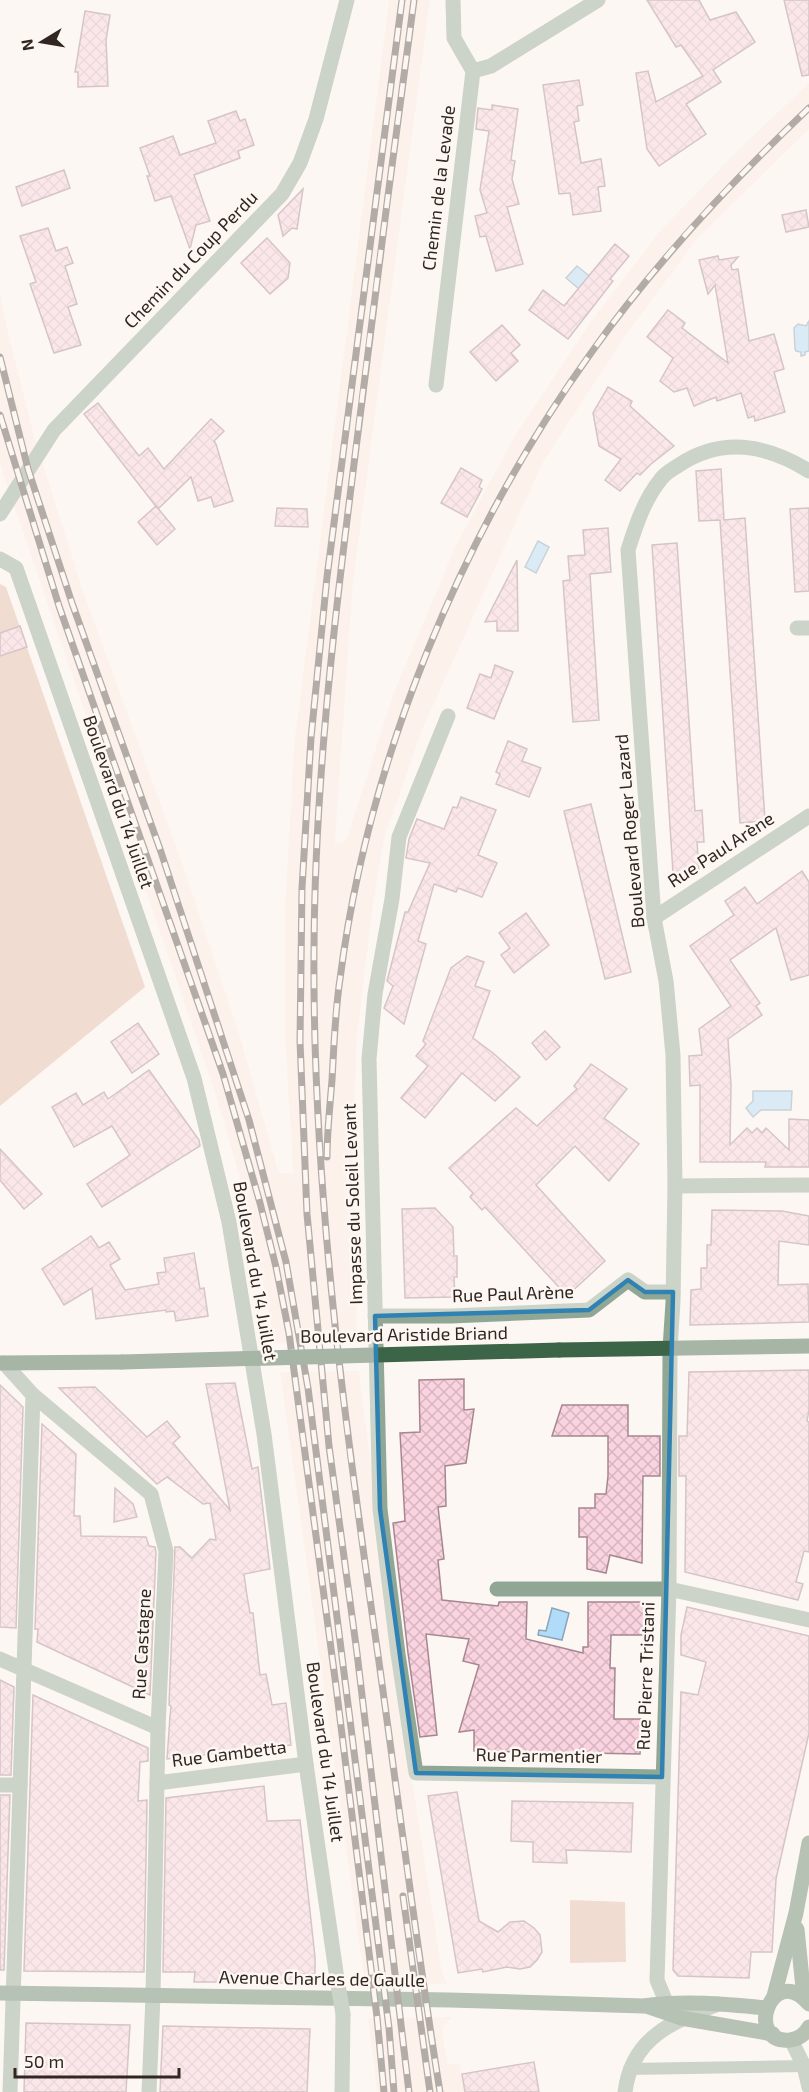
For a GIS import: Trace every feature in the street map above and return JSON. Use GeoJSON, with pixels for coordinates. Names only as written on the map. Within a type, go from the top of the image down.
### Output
{"type":"FeatureCollection","features":[{"type":"Feature","properties":{"kind":"main road","name":"Boulevard Aristide Briand"},"geometry":{"type":"LineString","coordinates":[[1,1362],[122,1362],[559,1350],[809,1346]]}},
{"type":"Feature","properties":{"kind":"main road"},"geometry":{"type":"LineString","coordinates":[[773,2034],[765,2022],[796,1913],[809,1843]]}},
{"type":"Feature","properties":{"kind":"main road"},"geometry":{"type":"LineString","coordinates":[[796,1913],[797,1945],[806,2001]]}},
{"type":"Feature","properties":{"kind":"main road"},"geometry":{"type":"LineString","coordinates":[[643,2006],[666,2002],[770,2002],[789,1992],[806,2001]]}},
{"type":"Feature","properties":{"kind":"main road","name":"Avenue Charles de Gaulle"},"geometry":{"type":"LineString","coordinates":[[6,1993],[450,2000],[643,2006]]}},
{"type":"Feature","properties":{"kind":"main road"},"geometry":{"type":"LineString","coordinates":[[643,2006],[681,2018],[773,2034],[780,2038],[802,2035]]}},
{"type":"Feature","properties":{"kind":"street","name":"Chemin du Coup Perdu"},"geometry":{"type":"LineString","coordinates":[[0,514],[54,430],[282,194],[300,164],[316,119],[348,0]]}},
{"type":"Feature","properties":{"kind":"street"},"geometry":{"type":"LineString","coordinates":[[453,0],[454,38],[473,71],[491,66],[598,0]]}},
{"type":"Feature","properties":{"kind":"street","name":"Chemin de la Levade"},"geometry":{"type":"LineString","coordinates":[[436,385],[473,71]]}},
{"type":"Feature","properties":{"kind":"street","name":"Boulevard Roger Lazard"},"geometry":{"type":"LineString","coordinates":[[670,1349],[675,1186],[673,1055],[666,981],[654,918],[628,550],[639,515],[661,478],[694,456],[717,448],[756,447],[789,459],[809,471]]}},
{"type":"Feature","properties":{"kind":"street","name":"Boulevard du 14 Juillet"},"geometry":{"type":"LineString","coordinates":[[0,559],[16,568],[194,1078],[229,1221],[264,1434],[306,1764],[344,2020],[342,2092]]}},
{"type":"Feature","properties":{"kind":"street","name":"Impasse du Soleil Levant"},"geometry":{"type":"LineString","coordinates":[[416,1773],[380,1509],[369,1059],[375,994],[392,899],[399,837],[448,716]]}},
{"type":"Feature","properties":{"kind":"street","name":"Rue Paul Arène"},"geometry":{"type":"LineString","coordinates":[[654,918],[809,816]]}},
{"type":"Feature","properties":{"kind":"street"},"geometry":{"type":"LineString","coordinates":[[675,1186],[809,1185]]}},
{"type":"Feature","properties":{"kind":"street","name":"Rue Paul Arène"},"geometry":{"type":"LineString","coordinates":[[375,1316],[451,1316],[589,1310],[628,1280],[645,1292],[673,1292]]}},
{"type":"Feature","properties":{"kind":"street","name":"Rue Pierre Tristani"},"geometry":{"type":"LineString","coordinates":[[666,2002],[657,1980],[669,1589],[670,1349]]}},
{"type":"Feature","properties":{"kind":"street","name":"Rue Castagne"},"geometry":{"type":"LineString","coordinates":[[1,1362],[33,1395],[151,1494],[166,1551],[158,1728],[149,2092]]}},
{"type":"Feature","properties":{"kind":"street"},"geometry":{"type":"LineString","coordinates":[[10,2092],[6,1993],[20,1785],[33,1395]]}},
{"type":"Feature","properties":{"kind":"street"},"geometry":{"type":"LineString","coordinates":[[497,1588],[669,1589],[809,1620]]}},
{"type":"Feature","properties":{"kind":"street"},"geometry":{"type":"LineString","coordinates":[[0,1659],[158,1728]]}},
{"type":"Feature","properties":{"kind":"street","name":"Rue Gambetta"},"geometry":{"type":"LineString","coordinates":[[157,1783],[306,1764]]}},
{"type":"Feature","properties":{"kind":"street","name":"Rue Parmentier"},"geometry":{"type":"LineString","coordinates":[[416,1773],[662,1778]]}},
{"type":"Feature","properties":{"kind":"street"},"geometry":{"type":"LineString","coordinates":[[0,1785],[20,1785]]}},
{"type":"Feature","properties":{"kind":"street"},"geometry":{"type":"LineString","coordinates":[[624,2092],[629,2069],[652,2036],[681,2018],[719,2003]]}},
{"type":"Feature","properties":{"kind":"street"},"geometry":{"type":"LineString","coordinates":[[802,2035],[804,2066],[809,2086]]}},
{"type":"Feature","properties":{"kind":"lane"},"geometry":{"type":"LineString","coordinates":[[629,2069],[804,2066]]}},
{"type":"Feature","properties":{"kind":"highlighted area"},"geometry":{"type":"Polygon","coordinates":[[[628,1280],[645,1292],[673,1292],[662,1777],[416,1773],[380,1509],[375,1316],[589,1310],[628,1280]]]}},
{"type":"Feature","properties":{"kind":"shaded area"},"geometry":{"type":"Polygon","coordinates":[[[389,0],[430,0],[353,583],[335,843],[346,841],[393,695],[455,547],[514,437],[594,317],[661,230],[740,148],[809,83],[809,129],[696,240],[626,335],[543,462],[422,730],[384,839],[373,905],[357,1036],[352,1180],[358,1341],[275,1343],[246,1199],[215,1093],[0,465],[0,291],[33,432],[83,591],[185,871],[239,1033],[279,1173],[293,1173],[285,1037],[285,906],[294,744],[389,0]]]}},
{"type":"Feature","properties":{"kind":"shaded area"},"geometry":{"type":"Polygon","coordinates":[[[0,584],[6,587],[145,987],[0,1106],[0,584]]]}},
{"type":"Feature","properties":{"kind":"shaded area"},"geometry":{"type":"Polygon","coordinates":[[[359,1371],[406,1740],[442,1972],[447,1984],[365,1986],[280,1372],[359,1371]]]}},
{"type":"Feature","properties":{"kind":"shaded area"},"geometry":{"type":"Polygon","coordinates":[[[570,1900],[625,1902],[626,1962],[570,1963],[570,1900]]]}},
{"type":"Feature","properties":{"kind":"shaded area"},"geometry":{"type":"Polygon","coordinates":[[[452,2017],[443,2027],[443,2039],[448,2064],[460,2063],[465,2092],[377,2092],[368,2018],[452,2017]]]}},
{"type":"Feature","properties":{"kind":"water"},"geometry":{"type":"Polygon","coordinates":[[[577,266],[603,287],[591,299],[566,278],[577,266]]]}},
{"type":"Feature","properties":{"kind":"water"},"geometry":{"type":"Polygon","coordinates":[[[809,321],[809,351],[801,356],[801,352],[795,349],[794,328],[798,324],[806,326],[809,321]]]}},
{"type":"Feature","properties":{"kind":"water"},"geometry":{"type":"Polygon","coordinates":[[[538,541],[549,547],[536,573],[525,567],[538,541]]]}},
{"type":"Feature","properties":{"kind":"water"},"geometry":{"type":"Polygon","coordinates":[[[753,1091],[792,1091],[791,1110],[761,1110],[753,1117],[746,1108],[753,1101],[753,1091]]]}},
{"type":"Feature","properties":{"kind":"water"},"geometry":{"type":"Polygon","coordinates":[[[552,1608],[569,1613],[562,1640],[538,1635],[539,1630],[546,1631],[552,1608]]]}},
{"type":"Feature","properties":{"kind":"building"},"geometry":{"type":"Polygon","coordinates":[[[647,0],[699,0],[710,20],[736,12],[755,42],[713,70],[721,82],[686,104],[706,134],[659,166],[647,149],[636,73],[648,71],[656,102],[703,76],[681,45],[676,47],[647,0]]]}},
{"type":"Feature","properties":{"kind":"building"},"geometry":{"type":"Polygon","coordinates":[[[784,0],[809,0],[809,75],[802,76],[784,0]]]}},
{"type":"Feature","properties":{"kind":"building"},"geometry":{"type":"Polygon","coordinates":[[[85,11],[110,15],[106,40],[108,86],[78,87],[78,72],[75,72],[85,11]]]}},
{"type":"Feature","properties":{"kind":"building"},"geometry":{"type":"Polygon","coordinates":[[[579,80],[583,105],[577,106],[579,121],[574,122],[581,163],[601,159],[605,186],[598,187],[601,211],[573,215],[570,193],[559,194],[543,85],[579,80]]]}},
{"type":"Feature","properties":{"kind":"building"},"geometry":{"type":"Polygon","coordinates":[[[492,105],[518,109],[511,160],[515,161],[512,179],[519,204],[507,207],[523,264],[496,271],[486,236],[480,237],[475,216],[487,213],[480,190],[489,131],[476,129],[478,108],[492,110],[492,105]]]}},
{"type":"Feature","properties":{"kind":"building"},"geometry":{"type":"Polygon","coordinates":[[[236,111],[240,121],[245,119],[254,145],[238,151],[240,158],[194,175],[210,221],[196,225],[190,249],[171,196],[155,201],[147,176],[150,176],[140,148],[173,136],[180,155],[216,143],[208,121],[236,111]]]}},
{"type":"Feature","properties":{"kind":"building"},"geometry":{"type":"Polygon","coordinates":[[[64,170],[70,188],[22,206],[16,187],[64,170]]]}},
{"type":"Feature","properties":{"kind":"building"},"geometry":{"type":"Polygon","coordinates":[[[303,189],[297,229],[292,228],[283,236],[278,215],[303,189]]]}},
{"type":"Feature","properties":{"kind":"building"},"geometry":{"type":"Polygon","coordinates":[[[806,210],[809,227],[786,232],[782,215],[806,210]]]}},
{"type":"Feature","properties":{"kind":"building"},"geometry":{"type":"Polygon","coordinates":[[[48,228],[56,251],[67,247],[73,263],[65,266],[77,304],[68,307],[81,345],[54,353],[30,284],[36,282],[20,236],[48,228]]]}},
{"type":"Feature","properties":{"kind":"building"},"geometry":{"type":"Polygon","coordinates":[[[267,238],[290,263],[288,278],[270,294],[241,263],[267,238]]]}},
{"type":"Feature","properties":{"kind":"building"},"geometry":{"type":"Polygon","coordinates":[[[615,244],[629,256],[610,279],[613,281],[568,339],[529,310],[543,290],[564,306],[615,244]]]}},
{"type":"Feature","properties":{"kind":"building"},"geometry":{"type":"Polygon","coordinates":[[[718,256],[719,260],[738,257],[731,265],[732,270],[738,269],[749,341],[774,334],[784,369],[774,372],[785,412],[755,421],[754,416],[748,418],[741,393],[717,401],[716,397],[694,406],[687,388],[674,392],[660,381],[673,358],[647,337],[668,310],[685,323],[682,328],[728,363],[715,285],[708,294],[699,260],[718,256]]]}},
{"type":"Feature","properties":{"kind":"building"},"geometry":{"type":"Polygon","coordinates":[[[502,325],[520,345],[511,353],[518,361],[496,381],[470,352],[502,325]]]}},
{"type":"Feature","properties":{"kind":"building"},"geometry":{"type":"Polygon","coordinates":[[[608,387],[632,401],[630,406],[674,446],[640,475],[637,473],[620,491],[605,480],[621,459],[599,446],[593,413],[608,387]]]}},
{"type":"Feature","properties":{"kind":"building"},"geometry":{"type":"Polygon","coordinates":[[[98,403],[139,456],[148,448],[164,469],[211,419],[224,431],[214,441],[233,501],[214,507],[211,497],[198,501],[191,477],[158,509],[84,414],[98,403]]]}},
{"type":"Feature","properties":{"kind":"building"},"geometry":{"type":"Polygon","coordinates":[[[461,468],[482,480],[479,487],[482,489],[467,517],[441,503],[461,468]]]}},
{"type":"Feature","properties":{"kind":"building"},"geometry":{"type":"Polygon","coordinates":[[[721,469],[724,520],[745,518],[765,821],[740,823],[720,520],[699,521],[696,471],[721,469]]]}},
{"type":"Feature","properties":{"kind":"building"},"geometry":{"type":"Polygon","coordinates":[[[156,506],[175,529],[157,545],[138,522],[156,506]]]}},
{"type":"Feature","properties":{"kind":"building"},"geometry":{"type":"Polygon","coordinates":[[[277,508],[307,509],[308,527],[275,526],[277,508]]]}},
{"type":"Feature","properties":{"kind":"building"},"geometry":{"type":"Polygon","coordinates":[[[809,508],[809,591],[795,592],[790,509],[809,508]]]}},
{"type":"Feature","properties":{"kind":"building"},"geometry":{"type":"Polygon","coordinates":[[[608,528],[611,572],[590,574],[599,720],[573,722],[563,581],[570,580],[568,556],[585,555],[583,530],[608,528]]]}},
{"type":"Feature","properties":{"kind":"building"},"geometry":{"type":"Polygon","coordinates":[[[677,543],[695,811],[702,810],[704,842],[697,842],[699,871],[673,873],[652,545],[677,543]]]}},
{"type":"Feature","properties":{"kind":"building"},"geometry":{"type":"Polygon","coordinates":[[[517,560],[518,631],[497,631],[497,621],[485,622],[517,560]]]}},
{"type":"Feature","properties":{"kind":"building"},"geometry":{"type":"Polygon","coordinates":[[[20,626],[27,647],[0,656],[0,633],[20,626]]]}},
{"type":"Feature","properties":{"kind":"building"},"geometry":{"type":"Polygon","coordinates":[[[495,665],[513,672],[494,719],[467,708],[480,674],[491,678],[495,665]]]}},
{"type":"Feature","properties":{"kind":"building"},"geometry":{"type":"Polygon","coordinates":[[[508,741],[527,749],[522,761],[541,768],[529,797],[496,784],[500,774],[496,772],[508,741]]]}},
{"type":"Feature","properties":{"kind":"building"},"geometry":{"type":"Polygon","coordinates":[[[461,797],[496,810],[478,855],[497,863],[482,897],[458,888],[456,892],[434,884],[418,941],[426,944],[404,1024],[384,1008],[393,986],[387,981],[405,912],[408,912],[430,863],[406,858],[409,839],[417,819],[444,829],[453,807],[457,808],[461,797]]]}},
{"type":"Feature","properties":{"kind":"building"},"geometry":{"type":"Polygon","coordinates":[[[591,804],[631,972],[605,979],[564,811],[591,804]]]}},
{"type":"Feature","properties":{"kind":"building"},"geometry":{"type":"Polygon","coordinates":[[[802,871],[809,882],[809,975],[791,980],[776,928],[730,960],[760,1003],[756,1006],[762,1015],[728,1039],[731,1085],[730,1145],[747,1128],[752,1133],[757,1128],[762,1133],[766,1128],[789,1150],[789,1119],[809,1120],[809,1167],[765,1167],[766,1162],[700,1162],[700,1085],[690,1086],[689,1056],[702,1055],[699,1029],[731,1006],[690,946],[734,915],[725,901],[745,887],[757,904],[802,871]]]}},
{"type":"Feature","properties":{"kind":"building"},"geometry":{"type":"Polygon","coordinates":[[[526,913],[549,945],[514,973],[501,955],[510,948],[499,933],[526,913]]]}},
{"type":"Feature","properties":{"kind":"building"},"geometry":{"type":"Polygon","coordinates":[[[467,956],[484,962],[475,986],[490,991],[473,1038],[520,1077],[495,1101],[462,1073],[425,1118],[401,1098],[428,1066],[416,1056],[426,1044],[423,1041],[451,968],[467,956]]]}},
{"type":"Feature","properties":{"kind":"building"},"geometry":{"type":"Polygon","coordinates":[[[138,1023],[159,1054],[132,1073],[111,1042],[138,1023]]]}},
{"type":"Feature","properties":{"kind":"building"},"geometry":{"type":"Polygon","coordinates":[[[545,1031],[560,1047],[546,1060],[532,1043],[545,1031]]]}},
{"type":"Feature","properties":{"kind":"building"},"geometry":{"type":"Polygon","coordinates":[[[591,1064],[627,1089],[604,1118],[639,1144],[609,1181],[575,1146],[536,1185],[605,1261],[567,1296],[485,1207],[482,1210],[470,1197],[473,1193],[449,1168],[516,1108],[537,1126],[577,1089],[574,1086],[591,1064]]]}},
{"type":"Feature","properties":{"kind":"building"},"geometry":{"type":"Polygon","coordinates":[[[149,1070],[199,1140],[200,1146],[102,1207],[87,1184],[130,1155],[112,1126],[74,1147],[52,1107],[76,1093],[83,1105],[104,1092],[108,1099],[149,1070]]]}},
{"type":"Feature","properties":{"kind":"building"},"geometry":{"type":"Polygon","coordinates":[[[0,1149],[42,1194],[24,1209],[0,1180],[0,1149]]]}},
{"type":"Feature","properties":{"kind":"building"},"geometry":{"type":"Polygon","coordinates":[[[435,1208],[453,1227],[454,1256],[457,1256],[457,1277],[454,1277],[455,1297],[405,1298],[402,1209],[435,1208]]]}},
{"type":"Feature","properties":{"kind":"building"},"geometry":{"type":"Polygon","coordinates":[[[712,1210],[782,1211],[809,1216],[809,1245],[779,1241],[778,1285],[808,1284],[809,1322],[690,1325],[691,1290],[701,1289],[701,1268],[707,1268],[707,1245],[711,1245],[712,1210]]]}},
{"type":"Feature","properties":{"kind":"building"},"geometry":{"type":"Polygon","coordinates":[[[91,1236],[99,1248],[109,1242],[120,1259],[110,1265],[125,1290],[159,1284],[157,1273],[166,1272],[164,1258],[194,1253],[200,1289],[204,1288],[208,1316],[176,1321],[174,1311],[166,1312],[166,1310],[96,1319],[92,1288],[64,1305],[42,1269],[91,1236]]]}},
{"type":"Feature","properties":{"kind":"building"},"geometry":{"type":"Polygon","coordinates":[[[809,1370],[807,1421],[809,1422],[809,1552],[804,1551],[796,1582],[803,1584],[798,1600],[685,1572],[686,1476],[679,1476],[679,1436],[687,1436],[689,1372],[809,1370]]]}},
{"type":"Feature","properties":{"kind":"building"},"geometry":{"type":"Polygon","coordinates":[[[464,1379],[464,1410],[474,1409],[466,1463],[445,1466],[446,1506],[438,1507],[444,1559],[438,1560],[442,1600],[498,1606],[499,1602],[527,1602],[526,1639],[583,1653],[583,1647],[588,1647],[588,1602],[654,1602],[653,1635],[611,1635],[610,1668],[615,1668],[614,1719],[641,1719],[640,1754],[474,1751],[474,1730],[459,1732],[479,1665],[463,1661],[469,1639],[426,1634],[437,1735],[420,1737],[393,1523],[405,1521],[400,1433],[420,1432],[419,1380],[464,1379]]]}},
{"type":"Feature","properties":{"kind":"building"},"geometry":{"type":"Polygon","coordinates":[[[235,1383],[252,1469],[258,1467],[270,1569],[244,1574],[247,1596],[250,1613],[253,1613],[260,1675],[266,1674],[272,1705],[286,1703],[291,1745],[167,1759],[171,1706],[169,1705],[175,1547],[180,1547],[192,1558],[210,1539],[216,1540],[210,1503],[203,1504],[167,1477],[157,1484],[59,1388],[95,1387],[147,1437],[167,1421],[180,1437],[173,1443],[230,1510],[206,1384],[235,1383]]]}},
{"type":"Feature","properties":{"kind":"building"},"geometry":{"type":"Polygon","coordinates":[[[0,1385],[23,1407],[16,1628],[0,1627],[0,1385]]]}},
{"type":"Feature","properties":{"kind":"building"},"geometry":{"type":"Polygon","coordinates":[[[562,1405],[628,1405],[628,1436],[660,1436],[660,1476],[643,1476],[642,1563],[610,1555],[606,1573],[587,1569],[587,1537],[579,1537],[579,1508],[595,1508],[595,1494],[606,1494],[608,1436],[552,1436],[562,1405]]]}},
{"type":"Feature","properties":{"kind":"building"},"geometry":{"type":"Polygon","coordinates":[[[42,1424],[76,1454],[74,1516],[80,1516],[81,1536],[146,1537],[149,1546],[155,1547],[150,1695],[37,1642],[38,1629],[35,1629],[42,1424]]]}},
{"type":"Feature","properties":{"kind":"building"},"geometry":{"type":"Polygon","coordinates":[[[115,1488],[133,1504],[137,1517],[114,1522],[115,1488]]]}},
{"type":"Feature","properties":{"kind":"building"},"geometry":{"type":"Polygon","coordinates":[[[687,1607],[809,1636],[809,1733],[776,1879],[772,1952],[751,1952],[749,1978],[678,1976],[673,1970],[681,1692],[698,1695],[706,1662],[681,1655],[681,1635],[687,1607]]]}},
{"type":"Feature","properties":{"kind":"building"},"geometry":{"type":"Polygon","coordinates":[[[0,1680],[14,1687],[11,1775],[0,1775],[0,1680]]]}},
{"type":"Feature","properties":{"kind":"building"},"geometry":{"type":"Polygon","coordinates":[[[33,1695],[148,1748],[148,1761],[140,1762],[138,1801],[147,1800],[144,1972],[24,1971],[33,1695]]]}},
{"type":"Feature","properties":{"kind":"building"},"geometry":{"type":"Polygon","coordinates":[[[264,1786],[267,1821],[300,1820],[315,1974],[295,1974],[295,1983],[257,1983],[258,1974],[220,1973],[219,1982],[194,1982],[195,1972],[163,1972],[166,1798],[264,1786]]]}},
{"type":"Feature","properties":{"kind":"building"},"geometry":{"type":"Polygon","coordinates":[[[457,1792],[479,1921],[498,1932],[510,1922],[524,1921],[534,1928],[540,1935],[542,1952],[530,1967],[520,1969],[507,1967],[483,1972],[482,1969],[458,1973],[428,1796],[457,1792]]]}},
{"type":"Feature","properties":{"kind":"building"},"geometry":{"type":"Polygon","coordinates":[[[0,1795],[10,1795],[4,1970],[0,1970],[0,1795]]]}},
{"type":"Feature","properties":{"kind":"building"},"geometry":{"type":"Polygon","coordinates":[[[512,1801],[633,1803],[631,1852],[566,1850],[567,1863],[533,1862],[533,1842],[511,1841],[512,1801]]]}},
{"type":"Feature","properties":{"kind":"building"},"geometry":{"type":"Polygon","coordinates":[[[26,2023],[130,2025],[126,2092],[24,2092],[26,2023]]]}},
{"type":"Feature","properties":{"kind":"building"},"geometry":{"type":"Polygon","coordinates":[[[163,2026],[310,2029],[307,2092],[160,2092],[163,2026]]]}},
{"type":"Feature","properties":{"kind":"building"},"geometry":{"type":"Polygon","coordinates":[[[534,2062],[539,2092],[465,2092],[462,2074],[534,2062]]]}},
{"type":"Feature","properties":{"kind":"railway"},"geometry":{"type":"LineString","coordinates":[[402,0],[327,577],[311,738],[302,888],[300,1041],[307,1214],[329,1446],[357,1653],[409,2092]]}},
{"type":"Feature","properties":{"kind":"railway"},"geometry":{"type":"LineString","coordinates":[[414,0],[360,413],[326,709],[315,887],[315,1037],[325,1216],[343,1395],[408,1877],[440,2092]]}},
{"type":"Feature","properties":{"kind":"railway"},"geometry":{"type":"LineString","coordinates":[[327,1157],[337,1004],[354,896],[373,814],[398,731],[428,651],[462,572],[501,495],[544,422],[615,320],[694,225],[809,108]]}},
{"type":"Feature","properties":{"kind":"railway"},"geometry":{"type":"LineString","coordinates":[[0,357],[28,469],[72,603],[161,852],[249,1120],[286,1262],[308,1388],[389,2028],[394,2092]]}},
{"type":"Feature","properties":{"kind":"railway"},"geometry":{"type":"LineString","coordinates":[[0,415],[59,606],[223,1074],[276,1267],[289,1333],[336,1686],[377,2017],[384,2092]]}},
{"type":"Feature","properties":{"kind":"railway"},"geometry":{"type":"LineString","coordinates":[[403,1896],[430,2092]]}}]}
